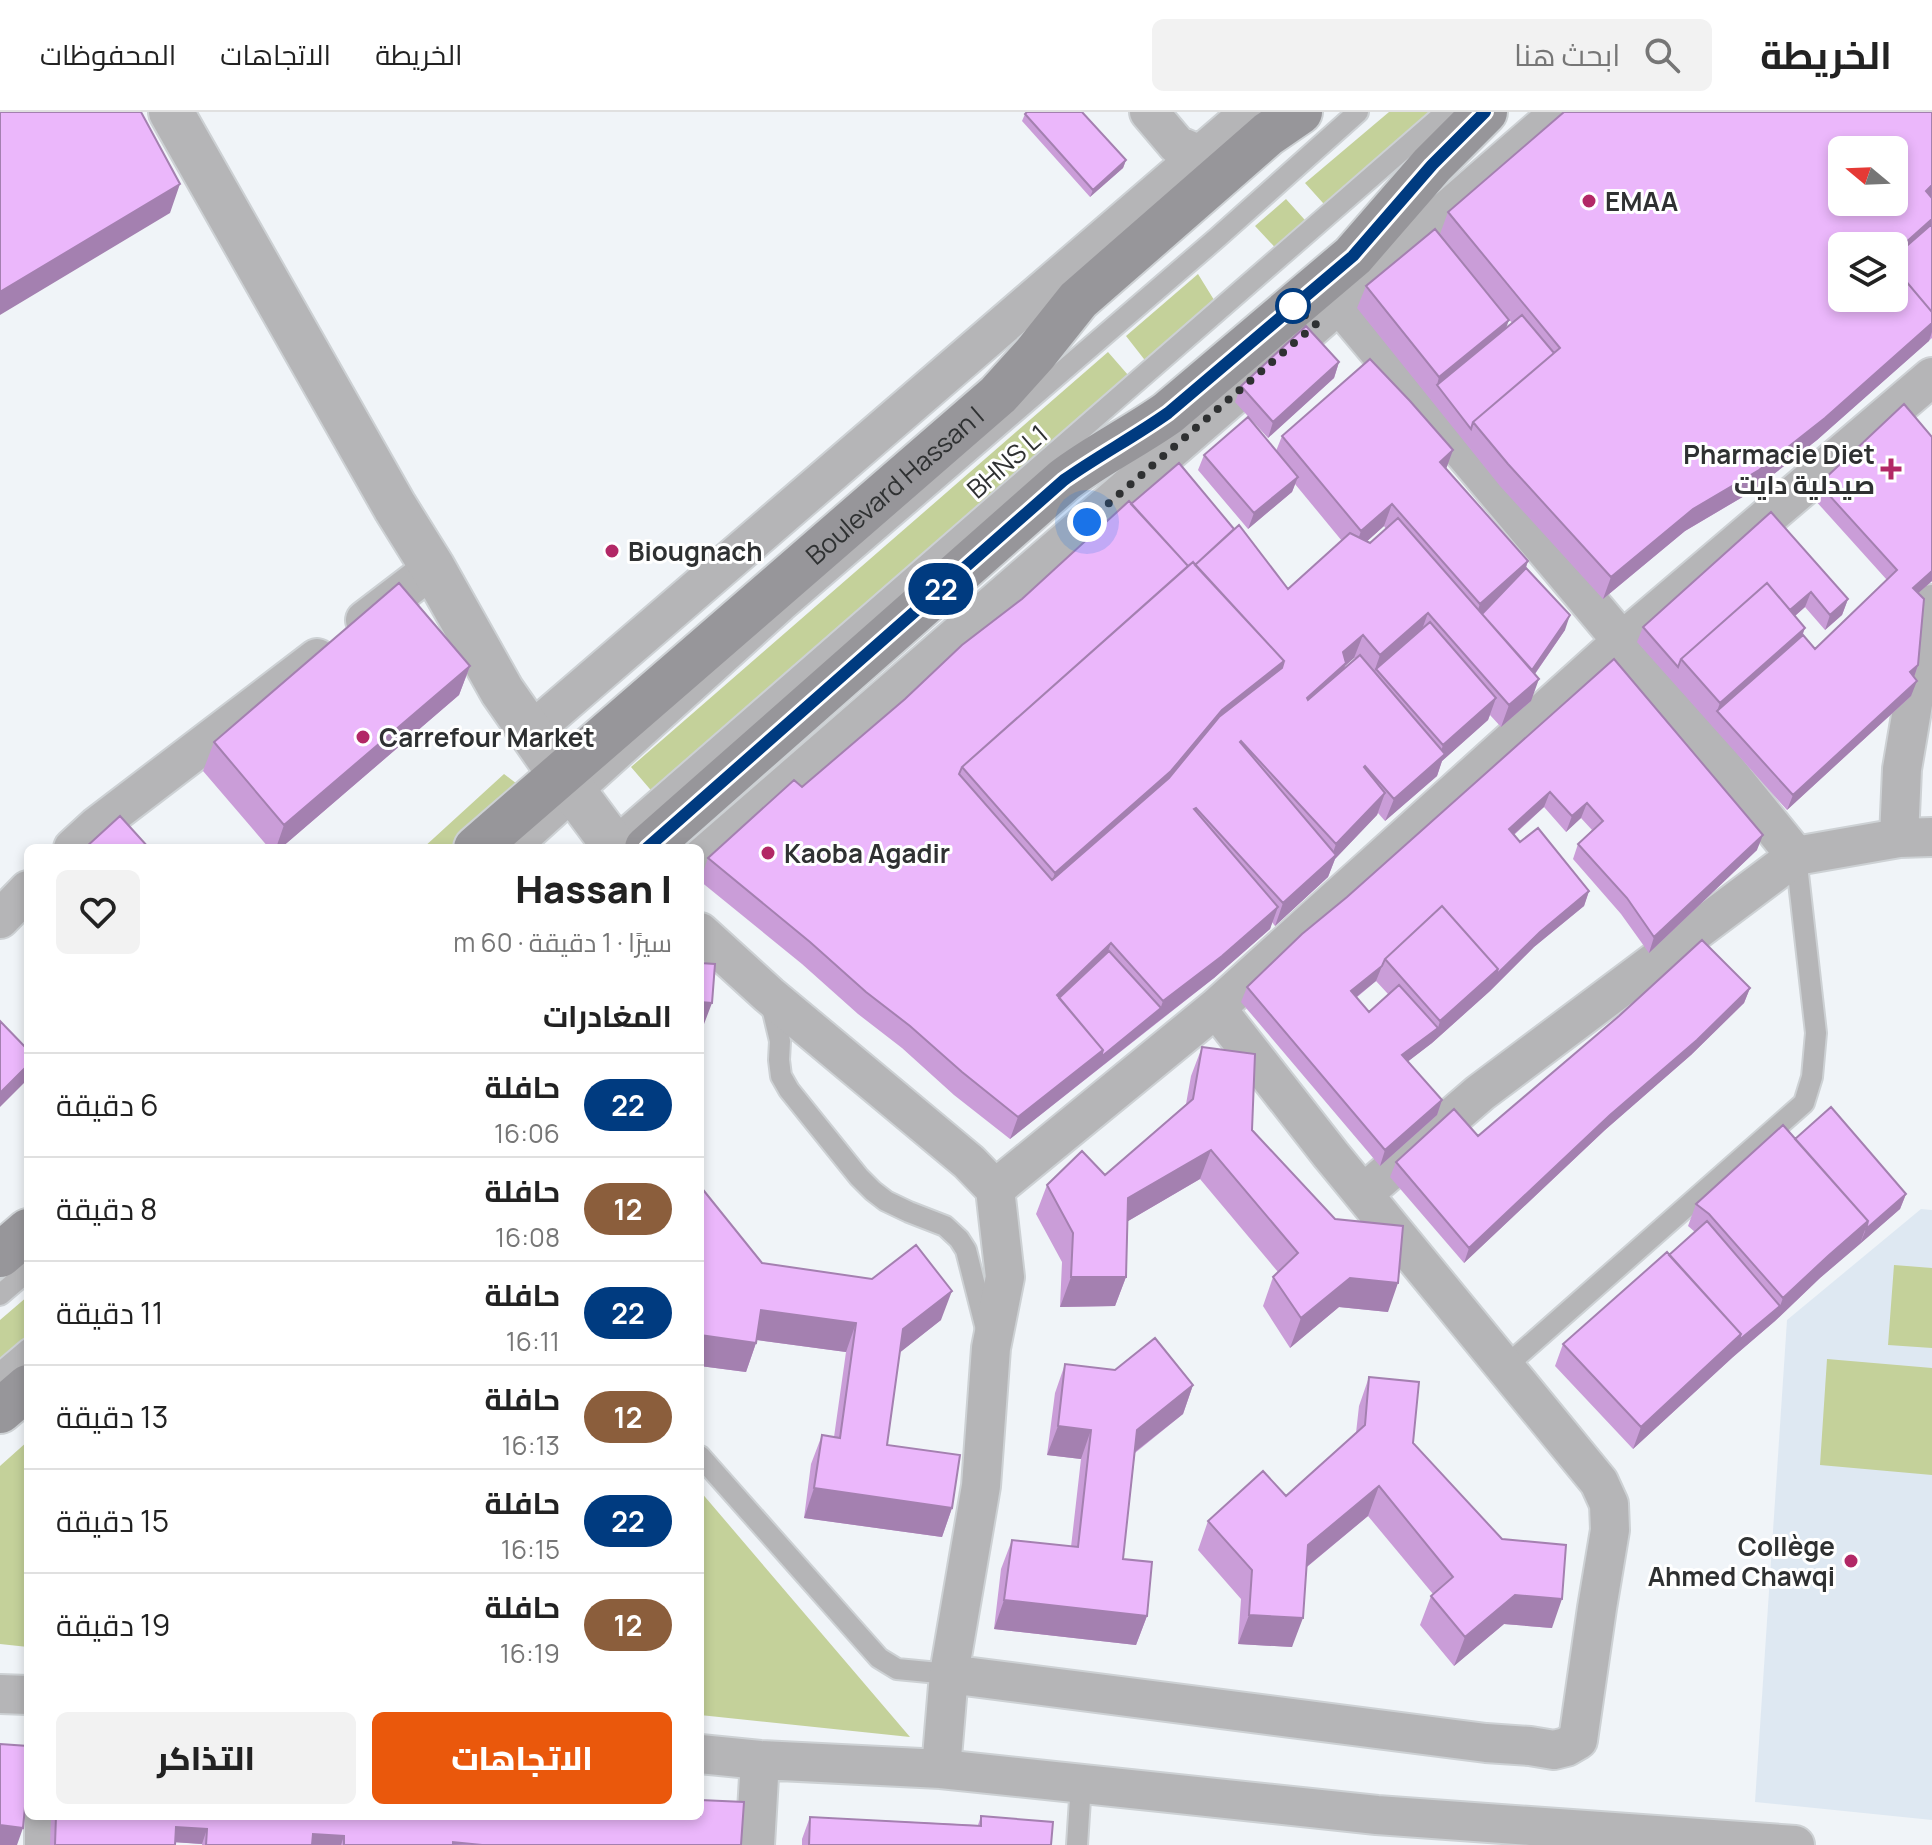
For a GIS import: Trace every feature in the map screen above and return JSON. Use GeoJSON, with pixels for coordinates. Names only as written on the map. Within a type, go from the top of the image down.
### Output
{"type":"FeatureCollection","features":[{"type":"Feature","properties":{"kind":"main road","name":"Boulevard Hassan I"},"geometry":{"type":"LineString","coordinates":[[482,844],[569,786],[998,395],[1078,300],[1078,280],[1217,159],[1268,134],[1300,112]]}},
{"type":"Feature","properties":{"kind":"main road"},"geometry":{"type":"LineString","coordinates":[[620,844],[1064,480],[1168,413],[1353,256],[1432,165],[1485,112]]}},
{"type":"Feature","properties":{"kind":"main road"},"geometry":{"type":"LineString","coordinates":[[0,1255],[24,1234]]}},
{"type":"Feature","properties":{"kind":"main road"},"geometry":{"type":"LineString","coordinates":[[0,1411],[24,1390]]}},
{"type":"Feature","properties":{"kind":"street"},"geometry":{"type":"LineString","coordinates":[[171,112],[502,691],[569,786],[616,844]]}},
{"type":"Feature","properties":{"kind":"street"},"geometry":{"type":"LineString","coordinates":[[1149,112],[1177,145],[1217,159],[1250,112]]}},
{"type":"Feature","properties":{"kind":"street"},"geometry":{"type":"LineString","coordinates":[[704,856],[1560,112]]}},
{"type":"Feature","properties":{"kind":"street"},"geometry":{"type":"LineString","coordinates":[[531,732],[1078,280]]}},
{"type":"Feature","properties":{"kind":"street"},"geometry":{"type":"LineString","coordinates":[[1339,304],[1622,641],[1796,856]]}},
{"type":"Feature","properties":{"kind":"street"},"geometry":{"type":"LineString","coordinates":[[995,1189],[1216,1008],[1622,641],[1932,377]]}},
{"type":"Feature","properties":{"kind":"street"},"geometry":{"type":"LineString","coordinates":[[77,844],[433,568]]}},
{"type":"Feature","properties":{"kind":"street"},"geometry":{"type":"LineString","coordinates":[[1363,1194],[1480,1093],[1796,856],[1916,837],[1902,769],[1932,604]]}},
{"type":"Feature","properties":{"kind":"street"},"geometry":{"type":"LineString","coordinates":[[0,919],[24,894]]}},
{"type":"Feature","properties":{"kind":"street"},"geometry":{"type":"LineString","coordinates":[[704,936],[769,995],[927,1125],[995,1189],[1005,1277],[991,1348],[981,1486],[949,1674],[941,1769]]}},
{"type":"Feature","properties":{"kind":"street"},"geometry":{"type":"LineString","coordinates":[[949,1674],[1486,1743],[1554,1750],[1578,1740],[1610,1530],[1609,1504],[1599,1482],[1363,1194],[1216,1008]]}},
{"type":"Feature","properties":{"kind":"street"},"geometry":{"type":"LineString","coordinates":[[0,1694],[24,1695]]}},
{"type":"Feature","properties":{"kind":"street"},"geometry":{"type":"LineString","coordinates":[[704,1754],[941,1769],[1081,1784],[1376,1830],[1777,1844]]}},
{"type":"Feature","properties":{"kind":"street"},"geometry":{"type":"LineString","coordinates":[[755,1845],[760,1760]]}},
{"type":"Feature","properties":{"kind":"street"},"geometry":{"type":"LineString","coordinates":[[44,1820],[44,1845]]}},
{"type":"Feature","properties":{"kind":"lane","name":"BHNS L1"},"geometry":{"type":"LineString","coordinates":[[525,844],[569,786],[785,610],[1228,229],[1358,112]]}},
{"type":"Feature","properties":{"kind":"lane","name":"BHNS L1"},"geometry":{"type":"LineString","coordinates":[[620,844],[1446,112]]}},
{"type":"Feature","properties":{"kind":"lane"},"geometry":{"type":"LineString","coordinates":[[1505,1367],[1804,1103],[1812,1077],[1816,1033],[1796,856]]}},
{"type":"Feature","properties":{"kind":"lane"},"geometry":{"type":"LineString","coordinates":[[769,995],[780,1041],[781,1076],[789,1090],[873,1191],[886,1201],[945,1226],[959,1239],[966,1250],[991,1348]]}},
{"type":"Feature","properties":{"kind":"lane"},"geometry":{"type":"LineString","coordinates":[[0,1295],[24,1274]]}},
{"type":"Feature","properties":{"kind":"lane"},"geometry":{"type":"LineString","coordinates":[[0,1373],[24,1352]]}},
{"type":"Feature","properties":{"kind":"lane"},"geometry":{"type":"LineString","coordinates":[[704,1461],[879,1658],[897,1669],[949,1674]]}},
{"type":"Feature","properties":{"kind":"lane"},"geometry":{"type":"LineString","coordinates":[[1077,1845],[1081,1784]]}},
{"type":"Feature","properties":{"kind":"shaded area","name":"Collège Ahmed Chawqi"},"geometry":{"type":"Polygon","coordinates":[[[1921,1209],[1932,1210],[1932,1820],[1755,1802],[1787,1320],[1921,1209]]]}},
{"type":"Feature","properties":{"kind":"green space"},"geometry":{"type":"Polygon","coordinates":[[[1389,112],[1447,112],[1332,213],[1305,183],[1389,112]]]}},
{"type":"Feature","properties":{"kind":"green space"},"geometry":{"type":"Polygon","coordinates":[[[1286,199],[1313,229],[1283,256],[1255,226],[1286,199]]]}},
{"type":"Feature","properties":{"kind":"green space"},"geometry":{"type":"Polygon","coordinates":[[[1198,274],[1219,308],[1151,368],[1126,336],[1198,274]]]}},
{"type":"Feature","properties":{"kind":"green space"},"geometry":{"type":"Polygon","coordinates":[[[1108,352],[1135,383],[661,802],[631,767],[1108,352]]]}},
{"type":"Feature","properties":{"kind":"green space"},"geometry":{"type":"Polygon","coordinates":[[[504,774],[521,787],[460,844],[427,844],[504,774]]]}},
{"type":"Feature","properties":{"kind":"green space"},"geometry":{"type":"Polygon","coordinates":[[[1894,1265],[1932,1268],[1932,1348],[1888,1345],[1894,1265]]]}},
{"type":"Feature","properties":{"kind":"green space"},"geometry":{"type":"Polygon","coordinates":[[[24,1299],[24,1356],[0,1377],[0,1320],[24,1299]]]}},
{"type":"Feature","properties":{"kind":"green space"},"geometry":{"type":"Polygon","coordinates":[[[1827,1359],[1932,1368],[1932,1475],[1820,1465],[1827,1359]]]}},
{"type":"Feature","properties":{"kind":"green space"},"geometry":{"type":"Polygon","coordinates":[[[24,1445],[24,1647],[0,1644],[0,1466],[24,1445]]]}},
{"type":"Feature","properties":{"kind":"green space"},"geometry":{"type":"Polygon","coordinates":[[[704,1496],[910,1737],[704,1715],[704,1496]]]}},
{"type":"Feature","properties":{"kind":"building"},"geometry":{"type":"Polygon","coordinates":[[[0,112],[141,112],[180,184],[0,292],[0,112]]]}},
{"type":"Feature","properties":{"kind":"building"},"geometry":{"type":"Polygon","coordinates":[[[1082,112],[1126,160],[1093,190],[1025,114],[1082,112]]]}},
{"type":"Feature","properties":{"kind":"building"},"geometry":{"type":"Polygon","coordinates":[[[1564,112],[1932,112],[1932,185],[1926,191],[1932,198],[1932,219],[1908,240],[1908,232],[1828,232],[1828,312],[1908,312],[1908,284],[1932,312],[1932,323],[1825,418],[1759,470],[1693,509],[1611,577],[1473,422],[1560,348],[1448,212],[1564,112]]]}},
{"type":"Feature","properties":{"kind":"building"},"geometry":{"type":"Polygon","coordinates":[[[1932,224],[1932,312],[1908,284],[1908,245],[1932,224]]]}},
{"type":"Feature","properties":{"kind":"building"},"geometry":{"type":"Polygon","coordinates":[[[1435,229],[1509,320],[1439,377],[1366,286],[1435,229]]]}},
{"type":"Feature","properties":{"kind":"building"},"geometry":{"type":"Polygon","coordinates":[[[1522,315],[1554,353],[1473,422],[1471,429],[1437,385],[1522,315]]]}},
{"type":"Feature","properties":{"kind":"building"},"geometry":{"type":"Polygon","coordinates":[[[1306,326],[1339,362],[1273,422],[1241,386],[1306,326]]]}},
{"type":"Feature","properties":{"kind":"building"},"geometry":{"type":"Polygon","coordinates":[[[1370,359],[1453,450],[1440,462],[1528,561],[1480,604],[1392,504],[1361,531],[1282,436],[1370,359]]]}},
{"type":"Feature","properties":{"kind":"building"},"geometry":{"type":"Polygon","coordinates":[[[1904,404],[1932,437],[1932,571],[1913,588],[1924,599],[1918,665],[1910,672],[1917,681],[1793,795],[1717,711],[1803,635],[1815,649],[1897,570],[1819,484],[1904,404]]]}},
{"type":"Feature","properties":{"kind":"building"},"geometry":{"type":"Polygon","coordinates":[[[1248,417],[1298,477],[1254,513],[1204,455],[1248,417]]]}},
{"type":"Feature","properties":{"kind":"building"},"geometry":{"type":"Polygon","coordinates":[[[1179,463],[1234,529],[1195,565],[1193,562],[1188,566],[1131,504],[1179,463]]]}},
{"type":"Feature","properties":{"kind":"building"},"geometry":{"type":"Polygon","coordinates":[[[1129,501],[1188,566],[962,767],[959,774],[1052,880],[1169,778],[1219,717],[1282,668],[1284,661],[1195,565],[1239,525],[1288,589],[1350,533],[1370,543],[1398,518],[1539,679],[1509,705],[1428,613],[1380,655],[1363,635],[1343,652],[1346,663],[1308,700],[1360,655],[1445,754],[1394,799],[1365,766],[1385,793],[1336,844],[1241,741],[1336,855],[1283,903],[1194,809],[1278,907],[1222,956],[1163,1001],[1111,943],[1057,995],[1103,1050],[1018,1117],[708,858],[794,780],[802,787],[905,699],[962,645],[1022,599],[1129,501]]]}},
{"type":"Feature","properties":{"kind":"building"},"geometry":{"type":"Polygon","coordinates":[[[1771,512],[1848,599],[1830,615],[1811,592],[1790,610],[1767,583],[1681,659],[1678,667],[1643,627],[1771,512]]]}},
{"type":"Feature","properties":{"kind":"building"},"geometry":{"type":"Polygon","coordinates":[[[1193,562],[1284,661],[1222,710],[1171,771],[1055,873],[962,767],[1193,562]]]}},
{"type":"Feature","properties":{"kind":"building"},"geometry":{"type":"Polygon","coordinates":[[[1526,568],[1570,615],[1532,670],[1482,614],[1526,568]]]}},
{"type":"Feature","properties":{"kind":"building"},"geometry":{"type":"Polygon","coordinates":[[[399,583],[470,666],[284,825],[214,742],[399,583]]]}},
{"type":"Feature","properties":{"kind":"building"},"geometry":{"type":"Polygon","coordinates":[[[1767,583],[1805,628],[1720,703],[1681,659],[1767,583]]]}},
{"type":"Feature","properties":{"kind":"building"},"geometry":{"type":"Polygon","coordinates":[[[1430,622],[1496,698],[1443,745],[1376,669],[1430,622]]]}},
{"type":"Feature","properties":{"kind":"building"},"geometry":{"type":"Polygon","coordinates":[[[1614,659],[1763,835],[1654,937],[1627,898],[1578,844],[1603,821],[1587,803],[1572,816],[1550,792],[1509,829],[1520,842],[1538,828],[1589,891],[1540,932],[1495,976],[1498,969],[1442,906],[1385,959],[1382,966],[1351,991],[1369,1012],[1399,985],[1438,1028],[1402,1055],[1442,1100],[1385,1150],[1247,987],[1302,934],[1614,659]]]}},
{"type":"Feature","properties":{"kind":"building"},"geometry":{"type":"Polygon","coordinates":[[[120,816],[145,844],[89,844],[120,816]]]}},
{"type":"Feature","properties":{"kind":"building"},"geometry":{"type":"Polygon","coordinates":[[[1442,906],[1498,969],[1440,1021],[1385,959],[1442,906]]]}},
{"type":"Feature","properties":{"kind":"building"},"geometry":{"type":"Polygon","coordinates":[[[1702,940],[1750,988],[1469,1248],[1396,1162],[1454,1109],[1478,1136],[1619,1016],[1702,940]]]}},
{"type":"Feature","properties":{"kind":"building"},"geometry":{"type":"Polygon","coordinates":[[[1109,951],[1161,1008],[1101,1057],[1103,1050],[1059,998],[1109,951]]]}},
{"type":"Feature","properties":{"kind":"building"},"geometry":{"type":"Polygon","coordinates":[[[704,963],[715,964],[712,1003],[704,1002],[704,963]]]}},
{"type":"Feature","properties":{"kind":"building"},"geometry":{"type":"Polygon","coordinates":[[[0,1021],[24,1046],[24,1069],[0,1093],[0,1021]]]}},
{"type":"Feature","properties":{"kind":"building"},"geometry":{"type":"Polygon","coordinates":[[[1202,1047],[1255,1054],[1252,1130],[1335,1219],[1403,1226],[1398,1283],[1350,1278],[1301,1318],[1273,1277],[1298,1253],[1211,1150],[1128,1198],[1126,1277],[1071,1277],[1073,1233],[1047,1185],[1082,1151],[1105,1175],[1193,1099],[1202,1047]]]}},
{"type":"Feature","properties":{"kind":"building"},"geometry":{"type":"Polygon","coordinates":[[[1831,1107],[1906,1194],[1866,1229],[1868,1221],[1795,1139],[1831,1107]]]}},
{"type":"Feature","properties":{"kind":"building"},"geometry":{"type":"Polygon","coordinates":[[[1783,1125],[1868,1221],[1783,1298],[1709,1214],[1696,1204],[1783,1125]]]}},
{"type":"Feature","properties":{"kind":"building"},"geometry":{"type":"Polygon","coordinates":[[[704,1191],[762,1263],[872,1279],[916,1245],[952,1291],[903,1329],[887,1445],[960,1455],[952,1508],[814,1488],[822,1435],[840,1438],[856,1323],[761,1310],[756,1343],[704,1336],[704,1191]]]}},
{"type":"Feature","properties":{"kind":"building"},"geometry":{"type":"Polygon","coordinates":[[[1707,1221],[1780,1306],[1738,1341],[1741,1334],[1669,1255],[1707,1221]]]}},
{"type":"Feature","properties":{"kind":"building"},"geometry":{"type":"Polygon","coordinates":[[[1667,1252],[1741,1334],[1641,1427],[1563,1344],[1667,1252]]]}},
{"type":"Feature","properties":{"kind":"building"},"geometry":{"type":"Polygon","coordinates":[[[1155,1338],[1193,1385],[1137,1430],[1123,1559],[1152,1562],[1147,1616],[1004,1600],[1012,1540],[1078,1547],[1091,1430],[1058,1426],[1065,1364],[1115,1370],[1155,1338]]]}},
{"type":"Feature","properties":{"kind":"building"},"geometry":{"type":"Polygon","coordinates":[[[1369,1377],[1419,1382],[1413,1443],[1502,1539],[1566,1545],[1562,1599],[1515,1595],[1465,1637],[1431,1596],[1453,1577],[1379,1486],[1308,1545],[1303,1618],[1249,1615],[1252,1570],[1208,1521],[1263,1471],[1286,1496],[1365,1425],[1369,1377]]]}},
{"type":"Feature","properties":{"kind":"building"},"geometry":{"type":"Polygon","coordinates":[[[0,1744],[24,1746],[23,1828],[0,1825],[0,1744]]]}},
{"type":"Feature","properties":{"kind":"building"},"geometry":{"type":"Polygon","coordinates":[[[704,1800],[744,1802],[741,1845],[482,1845],[453,1842],[453,1845],[344,1845],[344,1836],[313,1834],[312,1845],[206,1845],[207,1829],[176,1827],[175,1845],[55,1845],[56,1820],[704,1820],[704,1800]]]}},
{"type":"Feature","properties":{"kind":"building"},"geometry":{"type":"Polygon","coordinates":[[[981,1816],[1053,1822],[1051,1845],[809,1845],[810,1817],[981,1826],[981,1816]]]}},
{"type":"Feature","properties":{"kind":"bus line","name":"22"},"geometry":{"type":"LineString","coordinates":[[652,844],[1064,480],[1168,413],[1353,256],[1432,165],[1485,112]]}},
{"type":"Feature","properties":{"kind":"place","name":"EMAA"},"geometry":{"type":"Point","coordinates":[1589,201]}},
{"type":"Feature","properties":{"kind":"place","name":"Pharmacie Diet صيدلية دايت"},"geometry":{"type":"Point","coordinates":[1891,469]}},
{"type":"Feature","properties":{"kind":"place","name":"Biougnach"},"geometry":{"type":"Point","coordinates":[612,551]}},
{"type":"Feature","properties":{"kind":"place","name":"Carrefour Market"},"geometry":{"type":"Point","coordinates":[363,737]}},
{"type":"Feature","properties":{"kind":"place","name":"Kaoba Agadir"},"geometry":{"type":"Point","coordinates":[768,853]}},
{"type":"Feature","properties":{"kind":"place","name":"Collège Ahmed Chawqi"},"geometry":{"type":"Point","coordinates":[1851,1561]}},
{"type":"Feature","properties":{"kind":"route"},"geometry":{"type":"LineString","coordinates":[[1087,522],[1316,324],[1293,306]]}}]}
